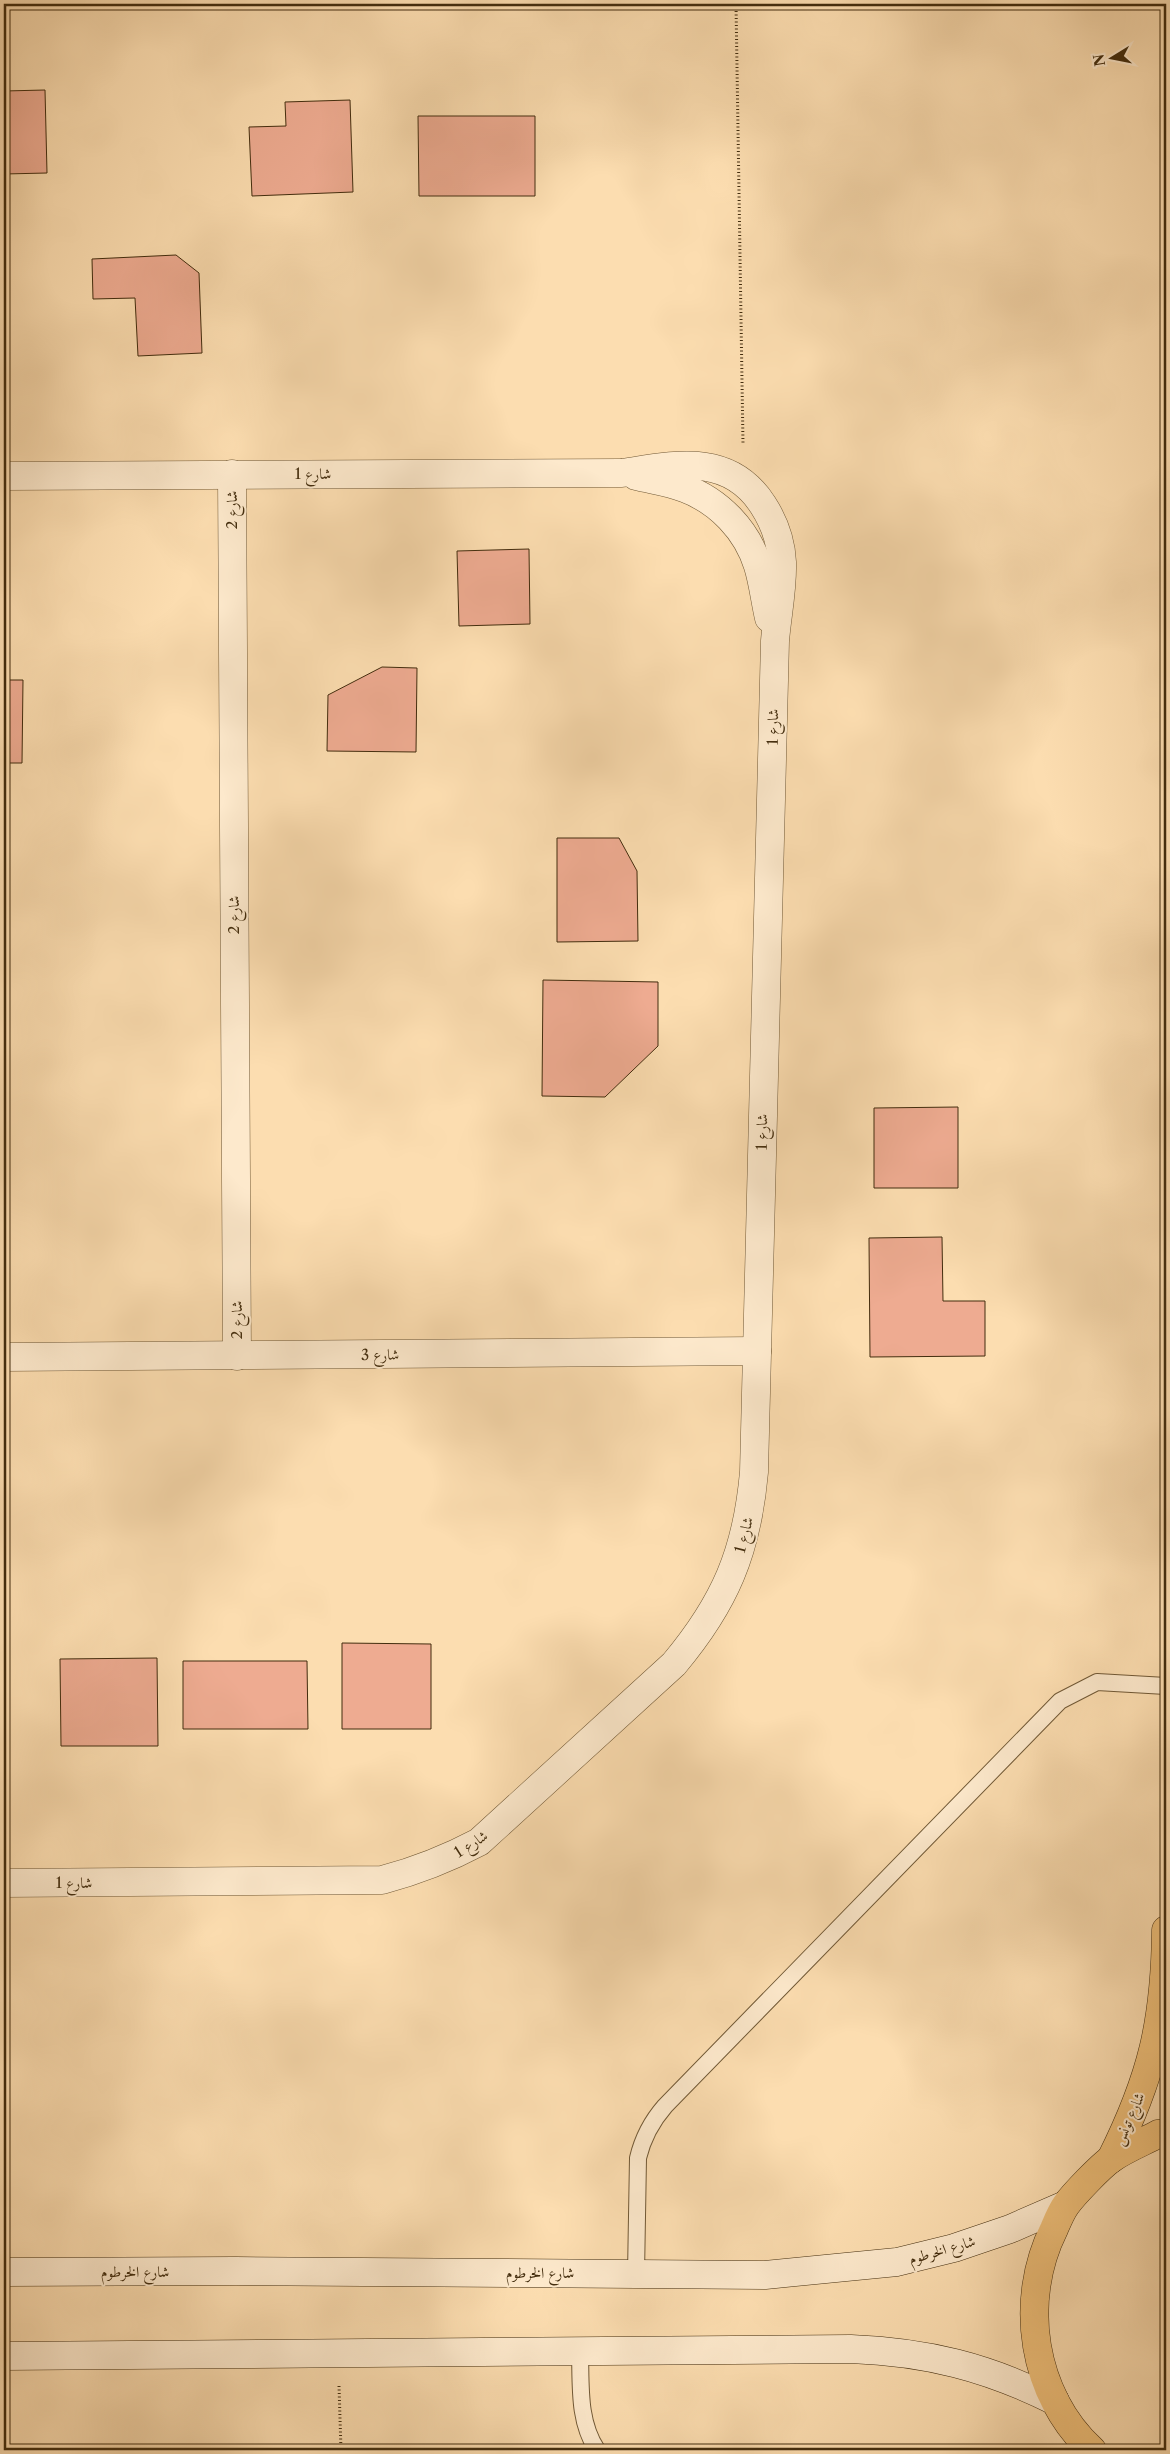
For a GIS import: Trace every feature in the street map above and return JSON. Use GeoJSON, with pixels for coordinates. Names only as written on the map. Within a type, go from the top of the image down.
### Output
{"type":"FeatureCollection","features":[{"type":"Feature","properties":{"kind":"main road","name":"شارع تونس"},"geometry":{"type":"LineString","coordinates":[[1111,2159],[1140,2096],[1153,2054],[1164,1995],[1166,1930]]}},
{"type":"Feature","properties":{"kind":"main road"},"geometry":{"type":"LineString","coordinates":[[1092,2450],[1054,2402],[1037,2353],[1033,2302],[1042,2252],[1066,2206],[1111,2159],[1158,2134],[1166,2132]]}},
{"type":"Feature","properties":{"kind":"street","name":"شارع 1"},"geometry":{"type":"LineString","coordinates":[[4,476],[622,473],[672,465],[693,465],[713,468],[744,482],[758,497],[769,514],[780,546],[782,564],[775,642],[757,1351],[751,1503],[736,1564],[720,1600],[700,1634],[674,1664],[479,1842],[449,1858],[417,1871],[382,1880],[4,1884]]}},
{"type":"Feature","properties":{"kind":"street","name":"شارع 1"},"geometry":{"type":"LineString","coordinates":[[622,473],[683,487],[714,504],[732,519],[751,547],[758,567],[775,642]]}},
{"type":"Feature","properties":{"kind":"street","name":"شارع 2"},"geometry":{"type":"LineString","coordinates":[[232,474],[237,1356]]}},
{"type":"Feature","properties":{"kind":"street","name":"شارع 3"},"geometry":{"type":"LineString","coordinates":[[4,1357],[757,1351]]}},
{"type":"Feature","properties":{"kind":"street","name":"شارع الخرطوم"},"geometry":{"type":"LineString","coordinates":[[4,2272],[765,2275],[897,2262],[954,2248],[1010,2229],[1066,2206]]}},
{"type":"Feature","properties":{"kind":"street"},"geometry":{"type":"LineString","coordinates":[[4,2356],[891,2351],[930,2356],[974,2367],[1016,2382],[1054,2402]]}},
{"type":"Feature","properties":{"kind":"lane"},"geometry":{"type":"LineString","coordinates":[[636,2274],[638,2158],[642,2140],[651,2122],[665,2106],[1060,1701],[1097,1682],[1166,1686]]}},
{"type":"Feature","properties":{"kind":"lane"},"geometry":{"type":"LineString","coordinates":[[580,2352],[583,2421],[590,2440],[597,2450]]}},
{"type":"Feature","properties":{"kind":"path"},"geometry":{"type":"LineString","coordinates":[[736,4],[744,482]]}},
{"type":"Feature","properties":{"kind":"path"},"geometry":{"type":"LineString","coordinates":[[338,2354],[341,2450]]}},
{"type":"Feature","properties":{"kind":"building"},"geometry":{"type":"Polygon","coordinates":[[[45,90],[47,173],[4,174],[4,91],[45,90]]]}},
{"type":"Feature","properties":{"kind":"building"},"geometry":{"type":"Polygon","coordinates":[[[350,100],[353,192],[252,196],[249,127],[286,126],[285,102],[350,100]]]}},
{"type":"Feature","properties":{"kind":"building"},"geometry":{"type":"Polygon","coordinates":[[[418,116],[535,116],[535,196],[419,196],[418,116]]]}},
{"type":"Feature","properties":{"kind":"building"},"geometry":{"type":"Polygon","coordinates":[[[176,255],[199,273],[202,353],[138,356],[135,298],[93,299],[92,259],[176,255]]]}},
{"type":"Feature","properties":{"kind":"building"},"geometry":{"type":"Polygon","coordinates":[[[529,549],[530,624],[459,626],[457,551],[529,549]]]}},
{"type":"Feature","properties":{"kind":"building"},"geometry":{"type":"Polygon","coordinates":[[[382,667],[417,668],[416,752],[327,751],[328,695],[382,667]]]}},
{"type":"Feature","properties":{"kind":"building"},"geometry":{"type":"Polygon","coordinates":[[[4,680],[23,680],[22,763],[4,763],[4,680]]]}},
{"type":"Feature","properties":{"kind":"building"},"geometry":{"type":"Polygon","coordinates":[[[557,838],[619,838],[637,871],[638,941],[557,942],[557,838]]]}},
{"type":"Feature","properties":{"kind":"building"},"geometry":{"type":"Polygon","coordinates":[[[543,980],[658,982],[658,1046],[605,1097],[542,1096],[543,980]]]}},
{"type":"Feature","properties":{"kind":"building"},"geometry":{"type":"Polygon","coordinates":[[[958,1107],[958,1188],[874,1188],[874,1108],[958,1107]]]}},
{"type":"Feature","properties":{"kind":"building"},"geometry":{"type":"Polygon","coordinates":[[[942,1237],[943,1301],[985,1301],[985,1356],[870,1357],[869,1238],[942,1237]]]}},
{"type":"Feature","properties":{"kind":"building"},"geometry":{"type":"Polygon","coordinates":[[[342,1643],[431,1644],[431,1729],[342,1729],[342,1643]]]}},
{"type":"Feature","properties":{"kind":"building"},"geometry":{"type":"Polygon","coordinates":[[[157,1658],[158,1746],[61,1746],[60,1659],[157,1658]]]}},
{"type":"Feature","properties":{"kind":"building"},"geometry":{"type":"Polygon","coordinates":[[[183,1661],[307,1661],[308,1729],[183,1729],[183,1661]]]}}]}
